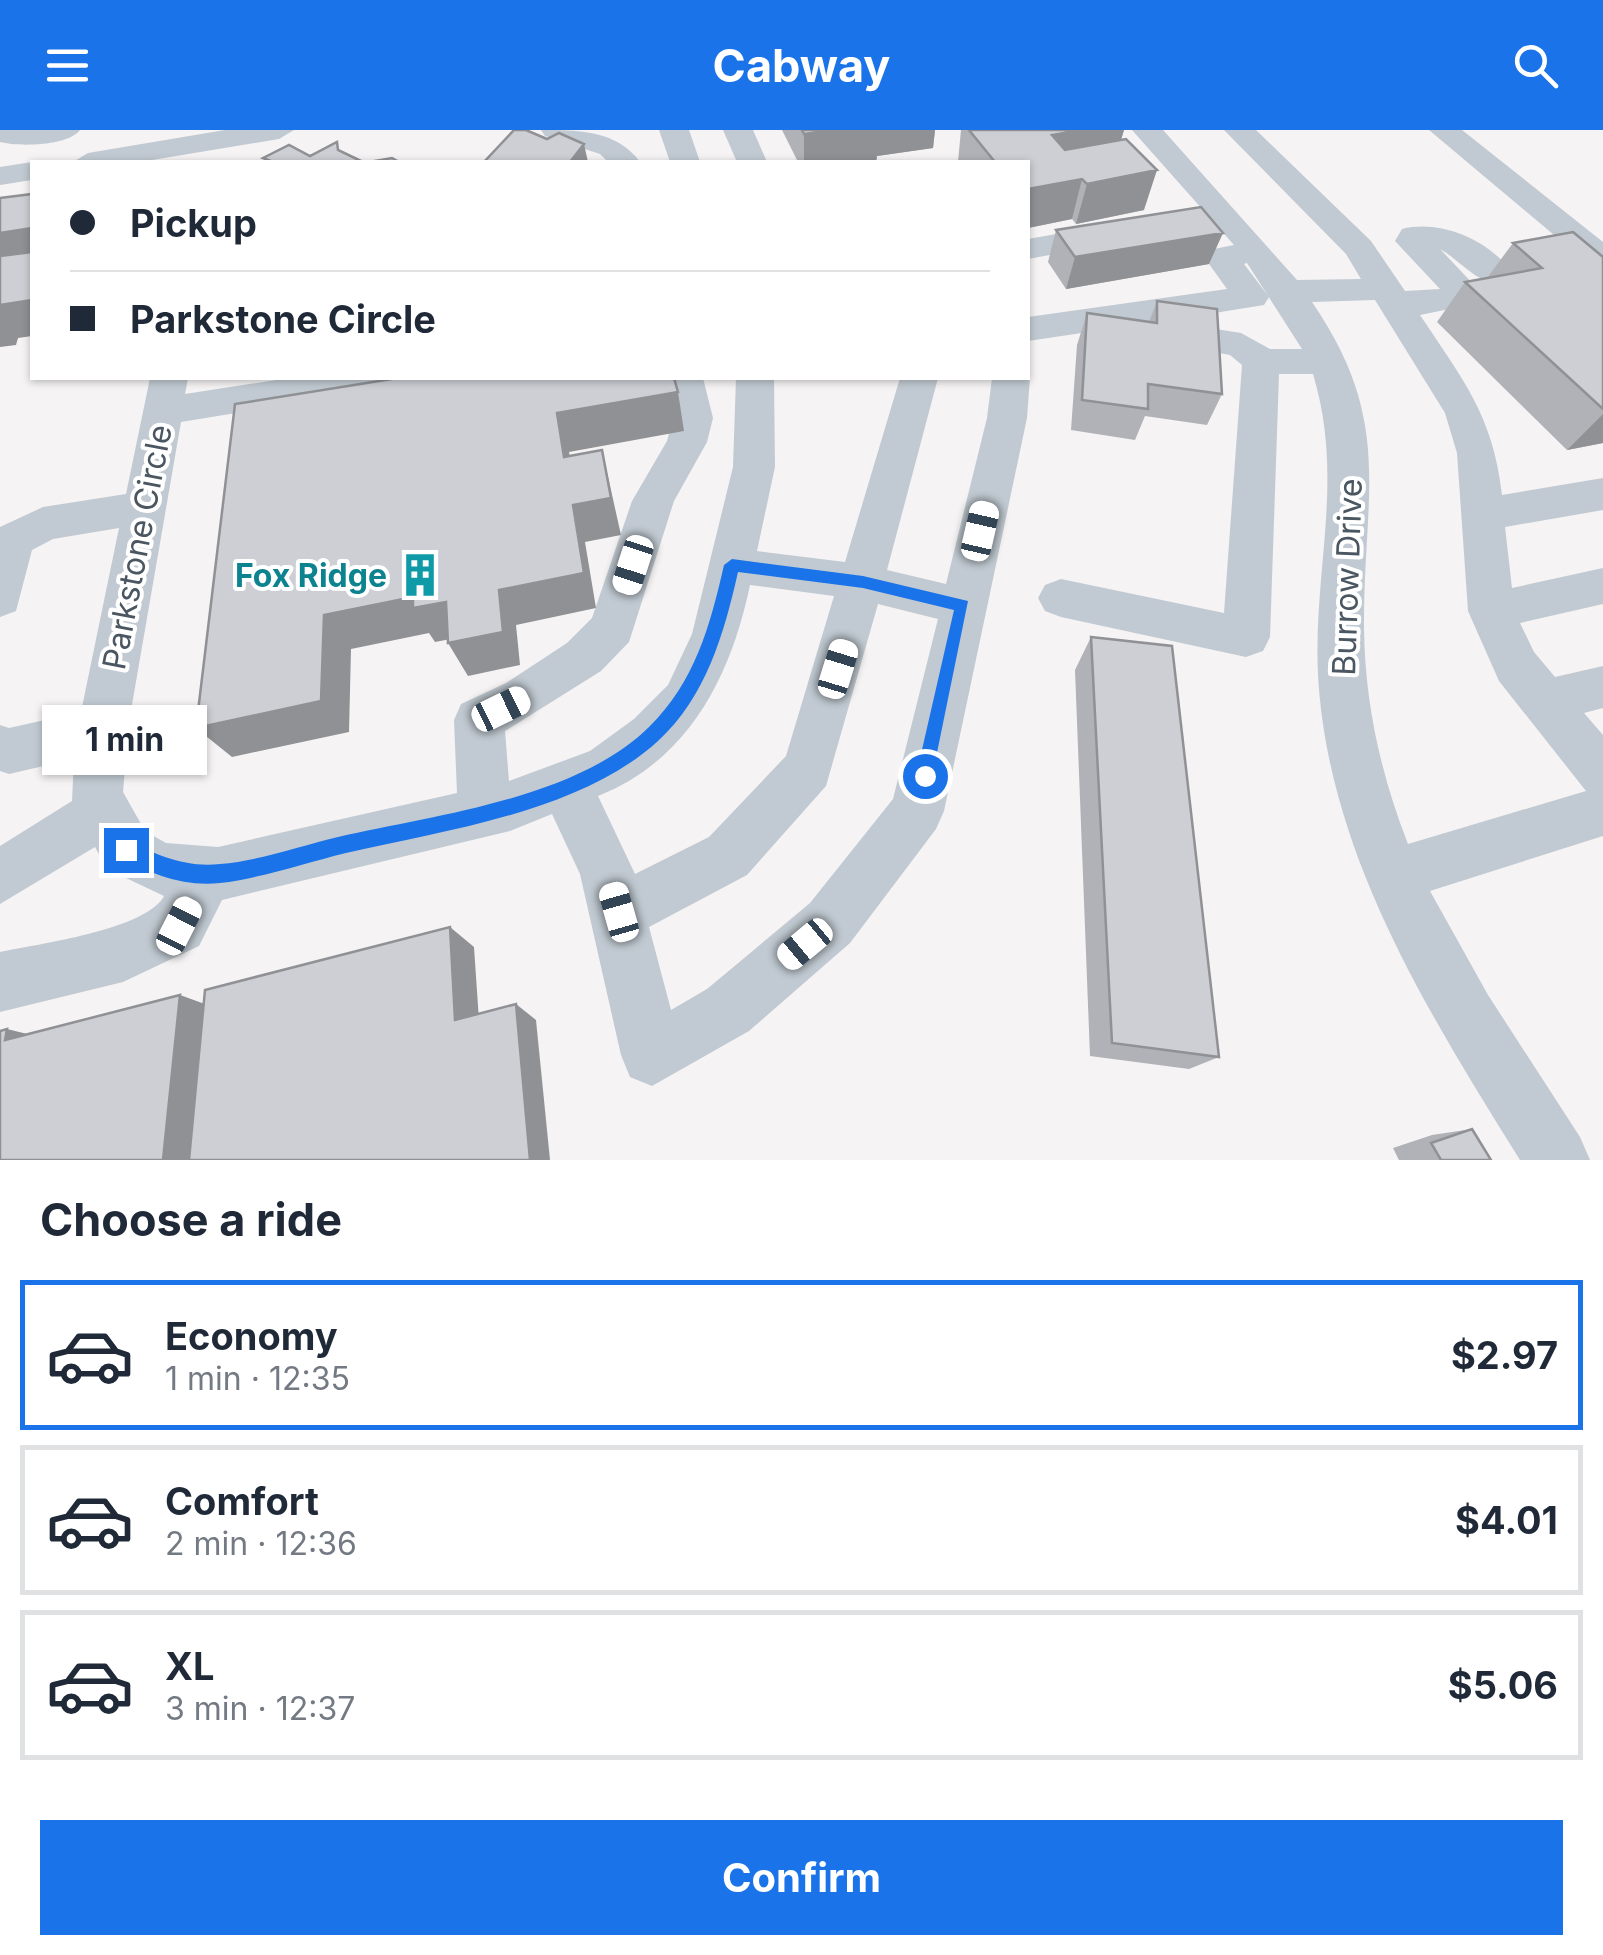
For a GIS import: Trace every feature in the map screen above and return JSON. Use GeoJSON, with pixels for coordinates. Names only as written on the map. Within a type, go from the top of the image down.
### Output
{"type":"FeatureCollection","features":[{"type":"Feature","properties":{"kind":"street"},"geometry":{"type":"LineString","coordinates":[[14,130],[11,136],[65,130]]}},
{"type":"Feature","properties":{"kind":"street"},"geometry":{"type":"LineString","coordinates":[[92,160],[125,144],[212,152],[280,130]]}},
{"type":"Feature","properties":{"kind":"street"},"geometry":{"type":"LineString","coordinates":[[556,130],[611,148],[623,160]]}},
{"type":"Feature","properties":{"kind":"street"},"geometry":{"type":"LineString","coordinates":[[674,130],[684,160]]}},
{"type":"Feature","properties":{"kind":"street"},"geometry":{"type":"LineString","coordinates":[[738,130],[751,160]]}},
{"type":"Feature","properties":{"kind":"street"},"geometry":{"type":"LineString","coordinates":[[1238,130],[1359,248],[1464,412],[1477,453],[1491,610],[1516,666],[1603,774]]}},
{"type":"Feature","properties":{"kind":"street"},"geometry":{"type":"LineString","coordinates":[[1444,130],[1603,259]]}},
{"type":"Feature","properties":{"kind":"street","name":"Burrow Drive"},"geometry":{"type":"LineString","coordinates":[[1156,131],[1202,215],[1255,252],[1289,291],[1330,362],[1348,422],[1351,466],[1341,629],[1344,702],[1369,810],[1394,876],[1434,960],[1557,1160]]}},
{"type":"Feature","properties":{"kind":"street"},"geometry":{"type":"LineString","coordinates":[[0,176],[30,172]]}},
{"type":"Feature","properties":{"kind":"street"},"geometry":{"type":"LineString","coordinates":[[1030,249],[1149,227]]}},
{"type":"Feature","properties":{"kind":"street"},"geometry":{"type":"LineString","coordinates":[[1289,291],[1392,296],[1425,304],[1456,298],[1459,288],[1412,241],[1414,236],[1452,241],[1496,274]]}},
{"type":"Feature","properties":{"kind":"street"},"geometry":{"type":"LineString","coordinates":[[1030,329],[1251,296],[1221,257],[1255,252]]}},
{"type":"Feature","properties":{"kind":"street"},"geometry":{"type":"LineString","coordinates":[[1110,318],[1130,327],[1242,345],[1261,361],[1330,362]]}},
{"type":"Feature","properties":{"kind":"street"},"geometry":{"type":"LineString","coordinates":[[1060,598],[1246,637],[1261,361]]}},
{"type":"Feature","properties":{"kind":"street"},"geometry":{"type":"LineString","coordinates":[[166,394],[344,380]]}},
{"type":"Feature","properties":{"kind":"street"},"geometry":{"type":"LineString","coordinates":[[485,812],[479,720],[523,698],[584,657],[612,628],[653,502],[688,442],[693,418],[684,380]]}},
{"type":"Feature","properties":{"kind":"street","name":"Parkstone Circle"},"geometry":{"type":"LineString","coordinates":[[166,394],[103,730],[96,796],[126,850],[160,869],[218,874],[485,812],[608,768],[652,735],[685,700],[716,634],[754,467],[755,380]]}},
{"type":"Feature","properties":{"kind":"street"},"geometry":{"type":"LineString","coordinates":[[619,912],[728,856],[808,768],[919,380]]}},
{"type":"Feature","properties":{"kind":"street"},"geometry":{"type":"LineString","coordinates":[[565,785],[607,871],[652,1056],[728,1010],[830,923],[917,811],[1007,418],[1011,380]]}},
{"type":"Feature","properties":{"kind":"street"},"geometry":{"type":"LineString","coordinates":[[1482,516],[1603,494]]}},
{"type":"Feature","properties":{"kind":"street"},"geometry":{"type":"LineString","coordinates":[[0,598],[12,541],[43,524],[144,507]]}},
{"type":"Feature","properties":{"kind":"street"},"geometry":{"type":"LineString","coordinates":[[732,565],[863,582],[962,606]]}},
{"type":"Feature","properties":{"kind":"street"},"geometry":{"type":"LineString","coordinates":[[1491,610],[1603,586]]}},
{"type":"Feature","properties":{"kind":"street"},"geometry":{"type":"LineString","coordinates":[[1545,701],[1603,687]]}},
{"type":"Feature","properties":{"kind":"street"},"geometry":{"type":"LineString","coordinates":[[0,748],[9,752],[103,730]]}},
{"type":"Feature","properties":{"kind":"street"},"geometry":{"type":"LineString","coordinates":[[0,876],[104,811]]}},
{"type":"Feature","properties":{"kind":"street"},"geometry":{"type":"LineString","coordinates":[[1394,876],[1603,811]]}},
{"type":"Feature","properties":{"kind":"street"},"geometry":{"type":"LineString","coordinates":[[0,982],[123,953],[179,926],[206,873]]}},
{"type":"Feature","properties":{"kind":"building"},"geometry":{"type":"Polygon","coordinates":[[[514,130],[526,130],[547,139],[559,133],[584,144],[572,160],[486,160],[514,130]]]}},
{"type":"Feature","properties":{"kind":"building"},"geometry":{"type":"Polygon","coordinates":[[[802,130],[835,130],[804,134],[802,130]]]}},
{"type":"Feature","properties":{"kind":"building"},"geometry":{"type":"Polygon","coordinates":[[[969,130],[1081,130],[1052,135],[1065,150],[1126,139],[1157,170],[1087,184],[1082,179],[1030,189],[1030,160],[993,160],[969,130]]]}},
{"type":"Feature","properties":{"kind":"building"},"geometry":{"type":"Polygon","coordinates":[[[337,142],[338,150],[359,160],[263,158],[289,145],[310,156],[337,142]]]}},
{"type":"Feature","properties":{"kind":"building"},"geometry":{"type":"Polygon","coordinates":[[[30,194],[30,228],[0,233],[0,198],[30,194]]]}},
{"type":"Feature","properties":{"kind":"building"},"geometry":{"type":"Polygon","coordinates":[[[1201,207],[1223,233],[1075,257],[1056,230],[1201,207]]]}},
{"type":"Feature","properties":{"kind":"building"},"geometry":{"type":"Polygon","coordinates":[[[1573,232],[1603,257],[1603,409],[1465,282],[1542,268],[1513,243],[1573,232]]]}},
{"type":"Feature","properties":{"kind":"building"},"geometry":{"type":"Polygon","coordinates":[[[30,252],[30,300],[0,305],[0,256],[30,252]]]}},
{"type":"Feature","properties":{"kind":"building"},"geometry":{"type":"Polygon","coordinates":[[[1157,301],[1217,309],[1222,394],[1148,384],[1148,409],[1082,400],[1087,313],[1157,323],[1157,301]]]}},
{"type":"Feature","properties":{"kind":"building","name":"Fox Ridge"},"geometry":{"type":"Polygon","coordinates":[[[385,380],[675,380],[678,392],[557,413],[564,457],[602,450],[611,498],[573,505],[584,573],[499,590],[503,632],[448,643],[446,602],[413,608],[413,597],[324,615],[321,701],[196,728],[235,404],[385,380]]]}},
{"type":"Feature","properties":{"kind":"building"},"geometry":{"type":"Polygon","coordinates":[[[1091,637],[1172,646],[1219,1057],[1112,1043],[1091,637]]]}},
{"type":"Feature","properties":{"kind":"building"},"geometry":{"type":"Polygon","coordinates":[[[450,927],[455,1020],[516,1004],[530,1160],[189,1160],[205,990],[450,927]]]}},
{"type":"Feature","properties":{"kind":"building"},"geometry":{"type":"Polygon","coordinates":[[[180,995],[163,1160],[0,1160],[0,1031],[7,1029],[5,1040],[180,995]]]}},
{"type":"Feature","properties":{"kind":"building"},"geometry":{"type":"Polygon","coordinates":[[[1472,1129],[1491,1160],[1441,1160],[1431,1143],[1472,1129]]]}},
{"type":"Feature","properties":{"kind":"place","name":"Fox Ridge"},"geometry":{"type":"Point","coordinates":[420,575]}},
{"type":"Feature","properties":{"kind":"route"},"geometry":{"type":"LineString","coordinates":[[126,850],[160,869],[218,874],[510,806],[608,768],[652,735],[685,700],[716,634],[732,565],[863,582],[962,606],[925,776]]}}]}
